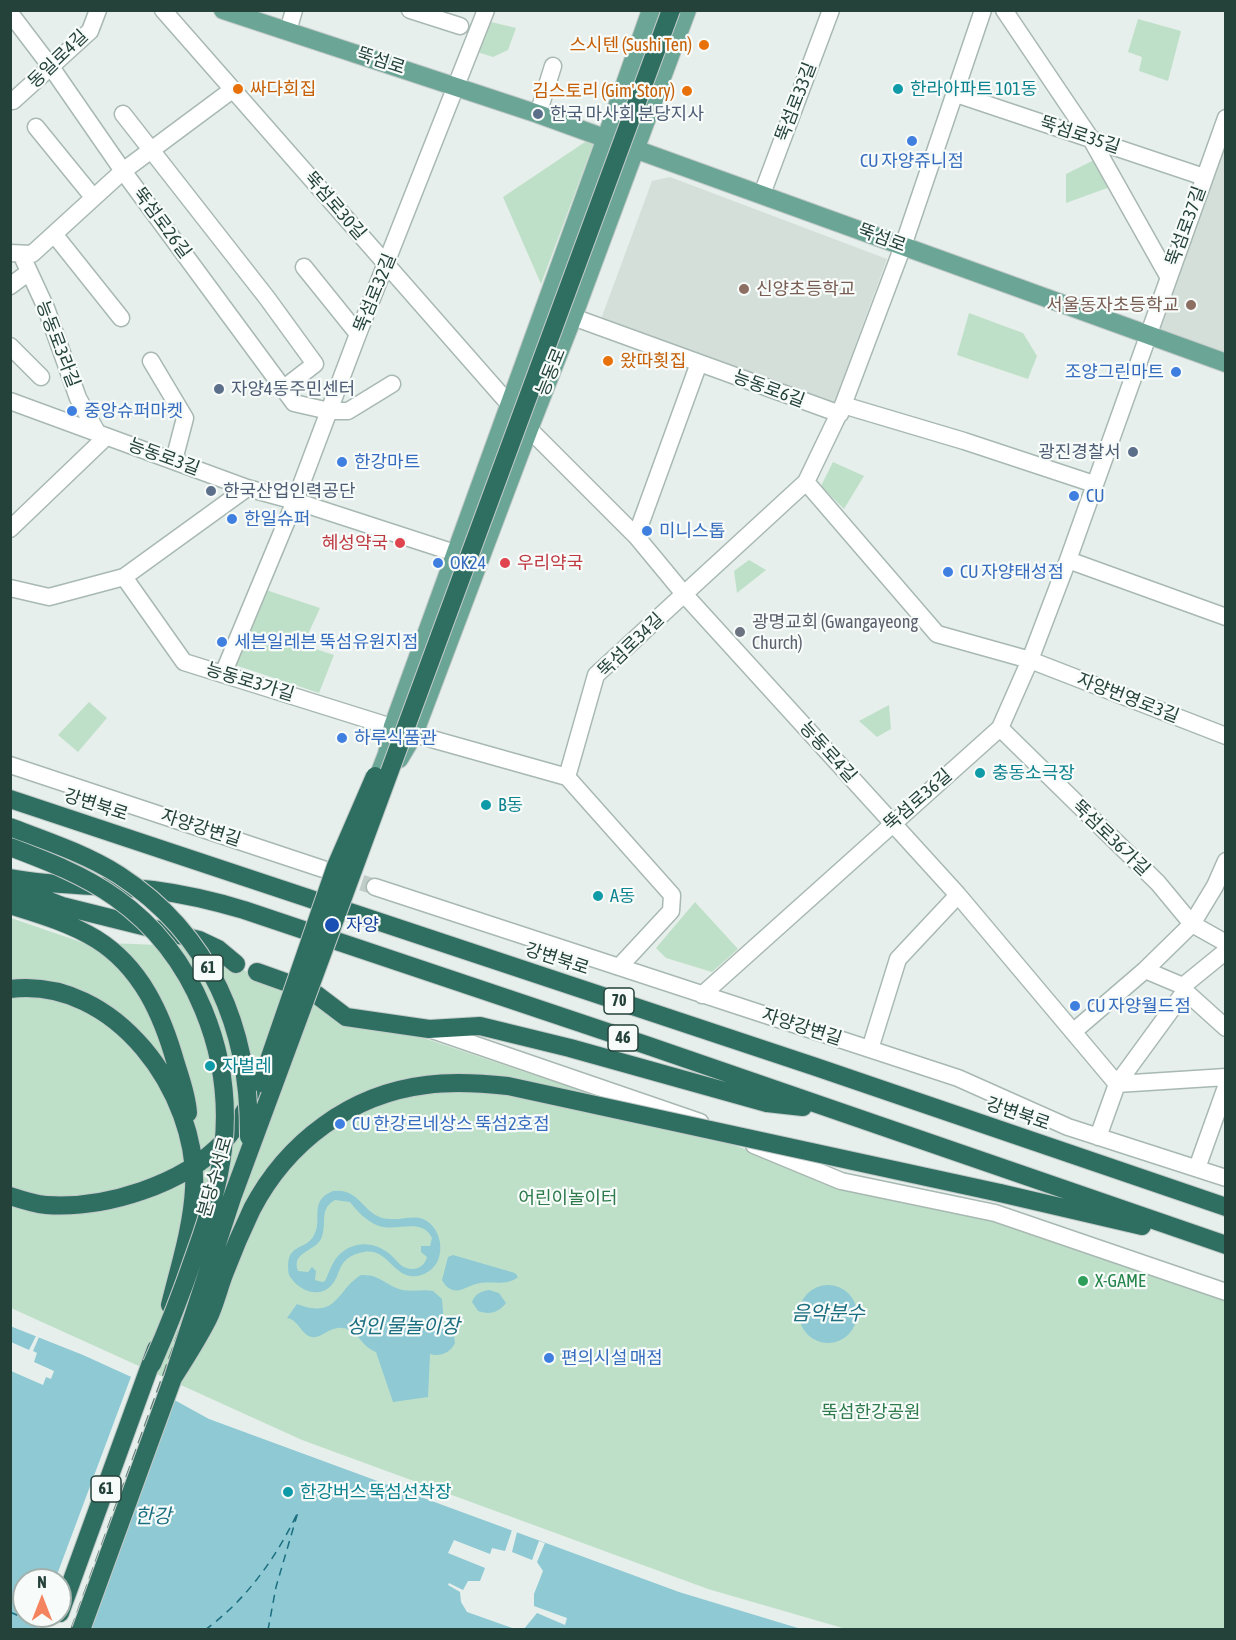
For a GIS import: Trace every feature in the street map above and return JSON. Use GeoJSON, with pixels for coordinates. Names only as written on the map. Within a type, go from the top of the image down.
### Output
{"type":"FeatureCollection","features":[{"type":"Feature","properties":{"kind":"highway"},"geometry":{"type":"LineString","coordinates":[[10,1196],[44,1205],[66,1205],[113,1199],[156,1185],[193,1166],[225,1140],[261,1083],[336,866],[394,731],[663,10]]}},
{"type":"Feature","properties":{"kind":"highway"},"geometry":{"type":"LineString","coordinates":[[229,1206],[672,10]]}},
{"type":"Feature","properties":{"kind":"highway","name":"강변북로"},"geometry":{"type":"LineString","coordinates":[[10,799],[816,1067],[1226,1207]]}},
{"type":"Feature","properties":{"kind":"highway","name":"분당수서로"},"geometry":{"type":"LineString","coordinates":[[10,827],[89,858],[118,874],[167,913],[187,935],[203,957],[236,1028],[249,1095],[249,1139],[229,1206],[173,1378],[81,1629]]}},
{"type":"Feature","properties":{"kind":"highway","name":"분당수서로"},"geometry":{"type":"LineString","coordinates":[[10,847],[64,868],[92,882],[117,898],[138,916],[166,946],[186,975],[202,1007],[218,1052],[223,1086],[225,1120],[220,1173],[203,1230],[176,1309],[152,1364],[72,1579]]}},
{"type":"Feature","properties":{"kind":"highway","name":"46"},"geometry":{"type":"LineString","coordinates":[[10,878],[61,885],[151,890],[214,901],[837,1111],[1222,1244]]}},
{"type":"Feature","properties":{"kind":"highway"},"geometry":{"type":"LineString","coordinates":[[10,886],[62,906],[200,940],[218,949],[236,964]]}},
{"type":"Feature","properties":{"kind":"highway"},"geometry":{"type":"LineString","coordinates":[[10,904],[71,926],[113,951],[143,984],[162,1018],[173,1053],[188,1109],[194,1189],[189,1225],[170,1305],[152,1364]]}},
{"type":"Feature","properties":{"kind":"highway"},"geometry":{"type":"LineString","coordinates":[[257,972],[313,992],[346,1017],[429,1029],[480,1026],[570,1048],[767,1103],[837,1111]]}},
{"type":"Feature","properties":{"kind":"highway"},"geometry":{"type":"LineString","coordinates":[[10,989],[38,988],[62,992],[94,1005],[128,1031],[160,1071],[180,1114],[190,1144]]}},
{"type":"Feature","properties":{"kind":"highway"},"geometry":{"type":"LineString","coordinates":[[173,1378],[209,1318],[232,1254],[253,1207],[280,1166],[315,1131],[338,1115],[363,1103],[404,1089],[451,1083],[508,1086],[1000,1193],[1222,1244]]}},
{"type":"Feature","properties":{"kind":"main road","name":"뚝섬로"},"geometry":{"type":"LineString","coordinates":[[223,10],[456,86],[635,148],[1226,363]]}},
{"type":"Feature","properties":{"kind":"main road","name":"능동로"},"geometry":{"type":"LineString","coordinates":[[651,10],[393,726],[387,754],[386,774],[399,759],[414,734],[687,10]]}},
{"type":"Feature","properties":{"kind":"street","name":"동일로4길"},"geometry":{"type":"LineString","coordinates":[[10,101],[13,102],[90,31],[98,10]]}},
{"type":"Feature","properties":{"kind":"street","name":"뚝섬로30길"},"geometry":{"type":"LineString","coordinates":[[163,10],[508,404]]}},
{"type":"Feature","properties":{"kind":"street"},"geometry":{"type":"LineString","coordinates":[[288,31],[294,10]]}},
{"type":"Feature","properties":{"kind":"street"},"geometry":{"type":"LineString","coordinates":[[410,10],[457,18],[470,52]]}},
{"type":"Feature","properties":{"kind":"street","name":"뚝섬로32길"},"geometry":{"type":"LineString","coordinates":[[223,674],[295,501],[357,334],[486,10]]}},
{"type":"Feature","properties":{"kind":"street","name":"뚝섬로33길"},"geometry":{"type":"LineString","coordinates":[[762,194],[831,10]]}},
{"type":"Feature","properties":{"kind":"street"},"geometry":{"type":"LineString","coordinates":[[903,246],[983,10]]}},
{"type":"Feature","properties":{"kind":"street"},"geometry":{"type":"LineString","coordinates":[[1004,10],[1091,139],[1168,276]]}},
{"type":"Feature","properties":{"kind":"street","name":"뚝섬로26길"},"geometry":{"type":"LineString","coordinates":[[10,13],[294,403],[329,411]]}},
{"type":"Feature","properties":{"kind":"street"},"geometry":{"type":"LineString","coordinates":[[538,114],[553,66]]}},
{"type":"Feature","properties":{"kind":"street"},"geometry":{"type":"LineString","coordinates":[[18,252],[54,234],[123,171],[232,90]]}},
{"type":"Feature","properties":{"kind":"street","name":"뚝섬로35길"},"geometry":{"type":"LineString","coordinates":[[956,94],[1204,177]]}},
{"type":"Feature","properties":{"kind":"street"},"geometry":{"type":"LineString","coordinates":[[123,114],[260,289],[315,364],[284,388]]}},
{"type":"Feature","properties":{"kind":"street","name":"뚝섬로37길"},"geometry":{"type":"LineString","coordinates":[[1147,334],[1226,118]]}},
{"type":"Feature","properties":{"kind":"street"},"geometry":{"type":"LineString","coordinates":[[36,127],[93,197]]}},
{"type":"Feature","properties":{"kind":"street"},"geometry":{"type":"LineString","coordinates":[[54,234],[121,318]]}},
{"type":"Feature","properties":{"kind":"street","name":"뚝섬로34길"},"geometry":{"type":"LineString","coordinates":[[567,777],[596,675],[806,482],[841,409],[903,246]]}},
{"type":"Feature","properties":{"kind":"street","name":"능동로3라길"},"geometry":{"type":"LineString","coordinates":[[18,252],[46,308],[78,398],[102,435]]}},
{"type":"Feature","properties":{"kind":"street"},"geometry":{"type":"LineString","coordinates":[[304,267],[357,334]]}},
{"type":"Feature","properties":{"kind":"street"},"geometry":{"type":"LineString","coordinates":[[10,286],[28,272]]}},
{"type":"Feature","properties":{"kind":"street","name":"능동로6길"},"geometry":{"type":"LineString","coordinates":[[573,317],[699,363],[841,409]]}},
{"type":"Feature","properties":{"kind":"street","name":"뚝섬로36길"},"geometry":{"type":"LineString","coordinates":[[702,995],[892,822],[1000,728],[1030,660],[1068,560],[1147,334]]}},
{"type":"Feature","properties":{"kind":"street"},"geometry":{"type":"LineString","coordinates":[[10,346],[41,377]]}},
{"type":"Feature","properties":{"kind":"street"},"geometry":{"type":"LineString","coordinates":[[151,361],[185,418],[174,460]]}},
{"type":"Feature","properties":{"kind":"street"},"geometry":{"type":"LineString","coordinates":[[636,536],[699,363]]}},
{"type":"Feature","properties":{"kind":"street"},"geometry":{"type":"LineString","coordinates":[[329,411],[348,411],[392,384]]}},
{"type":"Feature","properties":{"kind":"street","name":"능동로3길"},"geometry":{"type":"LineString","coordinates":[[10,401],[248,488],[455,553]]}},
{"type":"Feature","properties":{"kind":"street"},"geometry":{"type":"LineString","coordinates":[[841,409],[964,441],[1094,483]]}},
{"type":"Feature","properties":{"kind":"street","name":"능동로4길"},"geometry":{"type":"LineString","coordinates":[[529,429],[636,536],[684,594],[958,895],[1117,1084]]}},
{"type":"Feature","properties":{"kind":"street"},"geometry":{"type":"LineString","coordinates":[[10,529],[102,435]]}},
{"type":"Feature","properties":{"kind":"street"},"geometry":{"type":"LineString","coordinates":[[806,482],[937,634],[1030,660]]}},
{"type":"Feature","properties":{"kind":"street"},"geometry":{"type":"LineString","coordinates":[[10,588],[49,597],[124,577],[248,488]]}},
{"type":"Feature","properties":{"kind":"street"},"geometry":{"type":"LineString","coordinates":[[1068,560],[1226,618]]}},
{"type":"Feature","properties":{"kind":"street","name":"능동로3가길"},"geometry":{"type":"LineString","coordinates":[[124,577],[184,662],[414,734]]}},
{"type":"Feature","properties":{"kind":"street","name":"자양번영로3길"},"geometry":{"type":"LineString","coordinates":[[1030,660],[1226,736]]}},
{"type":"Feature","properties":{"kind":"street","name":"뚝섬로36가길"},"geometry":{"type":"LineString","coordinates":[[1000,728],[1158,884],[1192,924],[1226,943]]}},
{"type":"Feature","properties":{"kind":"street"},"geometry":{"type":"LineString","coordinates":[[414,734],[567,777],[672,895],[671,911],[619,967]]}},
{"type":"Feature","properties":{"kind":"street","name":"자양강변길"},"geometry":{"type":"LineString","coordinates":[[10,765],[323,869]]}},
{"type":"Feature","properties":{"kind":"street"},"geometry":{"type":"LineString","coordinates":[[1073,1032],[1145,970],[1192,924],[1215,886],[1226,861]]}},
{"type":"Feature","properties":{"kind":"street","name":"자양강변길"},"geometry":{"type":"LineString","coordinates":[[376,885],[958,1078],[1068,1127],[1226,1178]]}},
{"type":"Feature","properties":{"kind":"street"},"geometry":{"type":"LineString","coordinates":[[870,1049],[898,958],[958,895]]}},
{"type":"Feature","properties":{"kind":"street"},"geometry":{"type":"LineString","coordinates":[[1098,1137],[1117,1084],[1184,989],[1226,951]]}},
{"type":"Feature","properties":{"kind":"street"},"geometry":{"type":"LineString","coordinates":[[1145,970],[1184,989],[1226,1028]]}},
{"type":"Feature","properties":{"kind":"street"},"geometry":{"type":"LineString","coordinates":[[429,1029],[678,1113],[841,1181],[995,1213],[1226,1292]]}},
{"type":"Feature","properties":{"kind":"street"},"geometry":{"type":"LineString","coordinates":[[1117,1084],[1226,1077]]}},
{"type":"Feature","properties":{"kind":"street"},"geometry":{"type":"LineString","coordinates":[[1197,1168],[1226,1087]]}},
{"type":"Feature","properties":{"kind":"shaded area","name":"서울동자초등학교"},"geometry":{"type":"Polygon","coordinates":[[[1225,118],[1225,363],[1147,335],[1225,118]]]}},
{"type":"Feature","properties":{"kind":"shaded area","name":"신양초등학교"},"geometry":{"type":"Polygon","coordinates":[[[670,177],[887,259],[834,403],[601,319],[652,181],[670,177]]]}},
{"type":"Feature","properties":{"kind":"green space"},"geometry":{"type":"Polygon","coordinates":[[[1138,19],[1181,31],[1168,81],[1139,71],[1142,57],[1128,52],[1138,19]]]}},
{"type":"Feature","properties":{"kind":"green space"},"geometry":{"type":"Polygon","coordinates":[[[487,21],[516,28],[508,50],[493,57],[474,51],[487,21]]]}},
{"type":"Feature","properties":{"kind":"green space"},"geometry":{"type":"Polygon","coordinates":[[[588,140],[594,142],[541,284],[503,197],[588,140]]]}},
{"type":"Feature","properties":{"kind":"green space"},"geometry":{"type":"Polygon","coordinates":[[[1094,160],[1110,187],[1066,203],[1066,174],[1094,160]]]}},
{"type":"Feature","properties":{"kind":"green space"},"geometry":{"type":"Polygon","coordinates":[[[969,313],[1023,333],[1037,356],[1028,379],[957,355],[969,313]]]}},
{"type":"Feature","properties":{"kind":"green space"},"geometry":{"type":"Polygon","coordinates":[[[833,462],[864,476],[844,509],[821,486],[833,462]]]}},
{"type":"Feature","properties":{"kind":"green space"},"geometry":{"type":"Polygon","coordinates":[[[749,560],[766,570],[737,593],[734,571],[749,560]]]}},
{"type":"Feature","properties":{"kind":"green space"},"geometry":{"type":"Polygon","coordinates":[[[266,590],[320,608],[303,645],[334,655],[319,693],[232,664],[266,590]]]}},
{"type":"Feature","properties":{"kind":"green space"},"geometry":{"type":"Polygon","coordinates":[[[89,702],[107,718],[78,752],[58,735],[89,702]]]}},
{"type":"Feature","properties":{"kind":"green space"},"geometry":{"type":"Polygon","coordinates":[[[889,705],[891,729],[877,737],[859,721],[889,705]]]}},
{"type":"Feature","properties":{"kind":"green space"},"geometry":{"type":"Polygon","coordinates":[[[695,902],[738,949],[712,972],[666,958],[656,948],[695,902]]]}},
{"type":"Feature","properties":{"kind":"green space","name":"뚝섬한강공원"},"geometry":{"type":"Polygon","coordinates":[[[11,918],[81,942],[185,946],[343,1011],[683,1125],[842,1187],[994,1218],[1225,1300],[1225,1629],[846,1629],[708,1589],[302,1440],[11,1308],[11,918]]]}},
{"type":"Feature","properties":{"kind":"water"},"geometry":{"type":"Polygon","coordinates":[[[333,1191],[343,1191],[357,1198],[374,1214],[382,1218],[415,1217],[423,1219],[430,1224],[439,1238],[440,1255],[437,1262],[424,1274],[406,1275],[380,1255],[373,1252],[361,1252],[344,1262],[329,1288],[310,1292],[298,1286],[289,1275],[290,1257],[314,1235],[318,1205],[325,1195],[333,1191]],[[335,1200],[330,1204],[325,1212],[321,1239],[300,1256],[298,1271],[308,1272],[312,1267],[316,1271],[315,1280],[325,1281],[333,1263],[341,1253],[354,1246],[367,1244],[386,1251],[406,1268],[417,1268],[423,1264],[427,1257],[421,1252],[421,1246],[430,1246],[432,1238],[428,1232],[416,1227],[379,1226],[370,1222],[350,1202],[335,1200]]]}},
{"type":"Feature","properties":{"kind":"water"},"geometry":{"type":"Polygon","coordinates":[[[453,1255],[515,1273],[518,1277],[503,1283],[481,1283],[462,1290],[453,1290],[442,1280],[448,1257],[453,1255]]]}},
{"type":"Feature","properties":{"kind":"water","name":"성인 물놀이장"},"geometry":{"type":"Polygon","coordinates":[[[361,1275],[373,1276],[403,1290],[433,1291],[442,1299],[444,1324],[454,1336],[455,1343],[444,1353],[430,1354],[428,1397],[393,1402],[376,1352],[366,1346],[353,1332],[338,1328],[312,1337],[287,1318],[297,1304],[310,1308],[329,1306],[361,1275]]]}},
{"type":"Feature","properties":{"kind":"water","name":"음악분수"},"geometry":{"type":"Polygon","coordinates":[[[828,1285],[839,1287],[852,1298],[857,1314],[855,1325],[844,1338],[828,1343],[817,1341],[804,1330],[799,1314],[801,1303],[812,1290],[828,1285]]]}},
{"type":"Feature","properties":{"kind":"water"},"geometry":{"type":"Polygon","coordinates":[[[489,1290],[499,1293],[506,1303],[493,1312],[478,1311],[472,1302],[473,1299],[479,1293],[489,1290]]]}},
{"type":"Feature","properties":{"kind":"water","name":"한강"},"geometry":{"type":"Polygon","coordinates":[[[10,1326],[138,1380],[209,1419],[679,1592],[801,1629],[11,1629],[10,1326]]]}},
{"type":"Feature","properties":{"kind":"pier"},"geometry":{"type":"Polygon","coordinates":[[[36,1336],[39,1337],[33,1351],[37,1353],[34,1362],[54,1371],[51,1379],[46,1377],[43,1385],[11,1371],[11,1342],[29,1350],[36,1336]]]}},
{"type":"Feature","properties":{"kind":"pier"},"geometry":{"type":"Polygon","coordinates":[[[132,1374],[172,1396],[91,1629],[37,1629],[72,1628],[72,1568],[59,1568],[132,1374]]]}},
{"type":"Feature","properties":{"kind":"pier"},"geometry":{"type":"Polygon","coordinates":[[[512,1530],[517,1532],[512,1552],[532,1560],[539,1541],[545,1543],[537,1562],[543,1571],[534,1594],[534,1606],[567,1618],[565,1625],[537,1613],[524,1629],[515,1629],[467,1612],[461,1602],[460,1592],[448,1585],[449,1583],[463,1590],[468,1581],[480,1581],[485,1568],[448,1553],[454,1540],[490,1554],[492,1548],[505,1551],[512,1530]]]}},
{"type":"Feature","properties":{"kind":"ferry route"},"geometry":{"type":"LineString","coordinates":[[205,1630],[234,1605],[259,1577],[298,1512],[276,1587],[268,1630]]}},
{"type":"Feature","properties":{"kind":"ferry route"},"geometry":{"type":"LineString","coordinates":[[10,1612],[51,1630]]}},
{"type":"Feature","properties":{"kind":"tunnel"},"geometry":{"type":"LineString","coordinates":[[339,875],[375,887]]}},
{"type":"Feature","properties":{"kind":"railway"},"geometry":{"type":"LineString","coordinates":[[72,1630],[277,1063],[665,10]]}},
{"type":"Feature","properties":{"kind":"place","name":"스시텐 (Sushi Ten)"},"geometry":{"type":"Point","coordinates":[704,45]}},
{"type":"Feature","properties":{"kind":"place","name":"싸다회집"},"geometry":{"type":"Point","coordinates":[238,89]}},
{"type":"Feature","properties":{"kind":"place","name":"한라아파트 101동"},"geometry":{"type":"Point","coordinates":[898,89]}},
{"type":"Feature","properties":{"kind":"place","name":"김스토리 (Gim' Story)"},"geometry":{"type":"Point","coordinates":[687,91]}},
{"type":"Feature","properties":{"kind":"place","name":"한국 마사회 분당지사"},"geometry":{"type":"Point","coordinates":[538,114]}},
{"type":"Feature","properties":{"kind":"place","name":"CU 자양쥬니점"},"geometry":{"type":"Point","coordinates":[912,141]}},
{"type":"Feature","properties":{"kind":"place","name":"신양초등학교"},"geometry":{"type":"Point","coordinates":[744,289]}},
{"type":"Feature","properties":{"kind":"place","name":"서울동자초등학교"},"geometry":{"type":"Point","coordinates":[1191,305]}},
{"type":"Feature","properties":{"kind":"place","name":"왔따횟집"},"geometry":{"type":"Point","coordinates":[608,361]}},
{"type":"Feature","properties":{"kind":"place","name":"조양그린마트"},"geometry":{"type":"Point","coordinates":[1176,372]}},
{"type":"Feature","properties":{"kind":"place","name":"자양4동주민센터"},"geometry":{"type":"Point","coordinates":[219,389]}},
{"type":"Feature","properties":{"kind":"place","name":"중앙슈퍼마켓"},"geometry":{"type":"Point","coordinates":[72,411]}},
{"type":"Feature","properties":{"kind":"place","name":"광진경찰서"},"geometry":{"type":"Point","coordinates":[1133,452]}},
{"type":"Feature","properties":{"kind":"place","name":"한강마트"},"geometry":{"type":"Point","coordinates":[342,462]}},
{"type":"Feature","properties":{"kind":"place","name":"한국산업인력공단"},"geometry":{"type":"Point","coordinates":[211,491]}},
{"type":"Feature","properties":{"kind":"place","name":"CU"},"geometry":{"type":"Point","coordinates":[1074,496]}},
{"type":"Feature","properties":{"kind":"place","name":"한일슈퍼"},"geometry":{"type":"Point","coordinates":[232,519]}},
{"type":"Feature","properties":{"kind":"place","name":"미니스톱"},"geometry":{"type":"Point","coordinates":[647,531]}},
{"type":"Feature","properties":{"kind":"place","name":"혜성약국"},"geometry":{"type":"Point","coordinates":[400,543]}},
{"type":"Feature","properties":{"kind":"place","name":"OK24"},"geometry":{"type":"Point","coordinates":[438,563]}},
{"type":"Feature","properties":{"kind":"place","name":"우리약국"},"geometry":{"type":"Point","coordinates":[505,563]}},
{"type":"Feature","properties":{"kind":"place","name":"CU 자양태성점"},"geometry":{"type":"Point","coordinates":[948,572]}},
{"type":"Feature","properties":{"kind":"place","name":"광명교회 (Gwangayeong Church)"},"geometry":{"type":"Point","coordinates":[740,632]}},
{"type":"Feature","properties":{"kind":"place","name":"세븐일레븐 뚝섬유원지점"},"geometry":{"type":"Point","coordinates":[222,642]}},
{"type":"Feature","properties":{"kind":"place","name":"하루식품관"},"geometry":{"type":"Point","coordinates":[342,738]}},
{"type":"Feature","properties":{"kind":"place","name":"충동소극장"},"geometry":{"type":"Point","coordinates":[980,773]}},
{"type":"Feature","properties":{"kind":"place","name":"B동"},"geometry":{"type":"Point","coordinates":[486,805]}},
{"type":"Feature","properties":{"kind":"place","name":"A동"},"geometry":{"type":"Point","coordinates":[598,896]}},
{"type":"Feature","properties":{"kind":"place","name":"자양"},"geometry":{"type":"Point","coordinates":[332,925]}},
{"type":"Feature","properties":{"kind":"place","name":"CU 자양월드점"},"geometry":{"type":"Point","coordinates":[1075,1006]}},
{"type":"Feature","properties":{"kind":"place","name":"자벌레"},"geometry":{"type":"Point","coordinates":[210,1066]}},
{"type":"Feature","properties":{"kind":"place","name":"CU 한강르네상스 뚝섬2호점"},"geometry":{"type":"Point","coordinates":[340,1124]}},
{"type":"Feature","properties":{"kind":"place","name":"X-GAME"},"geometry":{"type":"Point","coordinates":[1083,1281]}},
{"type":"Feature","properties":{"kind":"place","name":"편의시설 매점"},"geometry":{"type":"Point","coordinates":[549,1358]}},
{"type":"Feature","properties":{"kind":"place","name":"한강버스 뚝섬선착장"},"geometry":{"type":"Point","coordinates":[288,1492]}},
{"type":"Feature","properties":{"kind":"park label","name":"어린이놀이터"},"geometry":{"type":"Point","coordinates":[568,1198]}}]}
